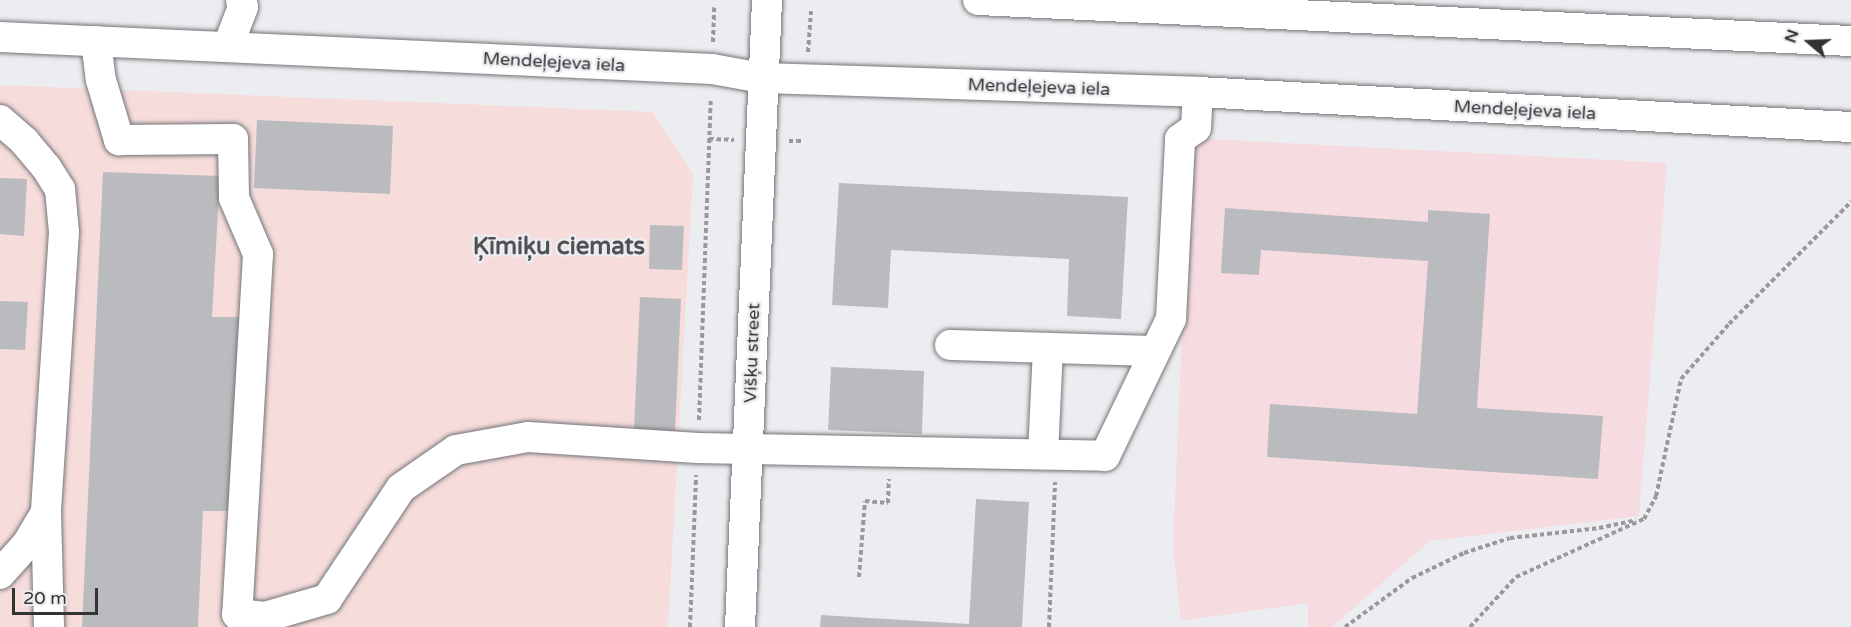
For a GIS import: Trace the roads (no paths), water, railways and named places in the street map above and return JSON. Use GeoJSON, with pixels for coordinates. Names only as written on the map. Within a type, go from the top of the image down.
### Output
{"type":"FeatureCollection","features":[{"type":"Feature","properties":{"kind":"street"},"geometry":{"type":"LineString","coordinates":[[228,46],[243,7],[241,0]]}},
{"type":"Feature","properties":{"kind":"street","name":"Višķu street"},"geometry":{"type":"LineString","coordinates":[[741,627],[767,0]]}},
{"type":"Feature","properties":{"kind":"street"},"geometry":{"type":"LineString","coordinates":[[978,0],[1092,3],[1851,41]]}},
{"type":"Feature","properties":{"kind":"street","name":"Mendeļejeva iela"},"geometry":{"type":"LineString","coordinates":[[0,37],[712,69],[762,78],[1198,92],[1851,127]]}},
{"type":"Feature","properties":{"kind":"street"},"geometry":{"type":"LineString","coordinates":[[96,41],[101,80],[119,140],[233,139],[234,198],[258,254],[237,614],[265,617],[327,599],[401,488],[456,450],[528,436],[698,448],[1105,456],[1171,319],[1180,139],[1196,128],[1198,92]]}},
{"type":"Feature","properties":{"kind":"street"},"geometry":{"type":"LineString","coordinates":[[0,120],[24,141],[46,166],[60,189],[64,232],[46,512],[49,627]]}},
{"type":"Feature","properties":{"kind":"street"},"geometry":{"type":"LineString","coordinates":[[950,345],[1154,351]]}},
{"type":"Feature","properties":{"kind":"street"},"geometry":{"type":"LineString","coordinates":[[1048,348],[1050,454]]}},
{"type":"Feature","properties":{"kind":"street"},"geometry":{"type":"LineString","coordinates":[[0,574],[27,544],[46,512]]}},
{"type":"Feature","properties":{"kind":"district","name":"Ķīmiķu ciemats"},"geometry":{"type":"Point","coordinates":[559,247]}}]}
